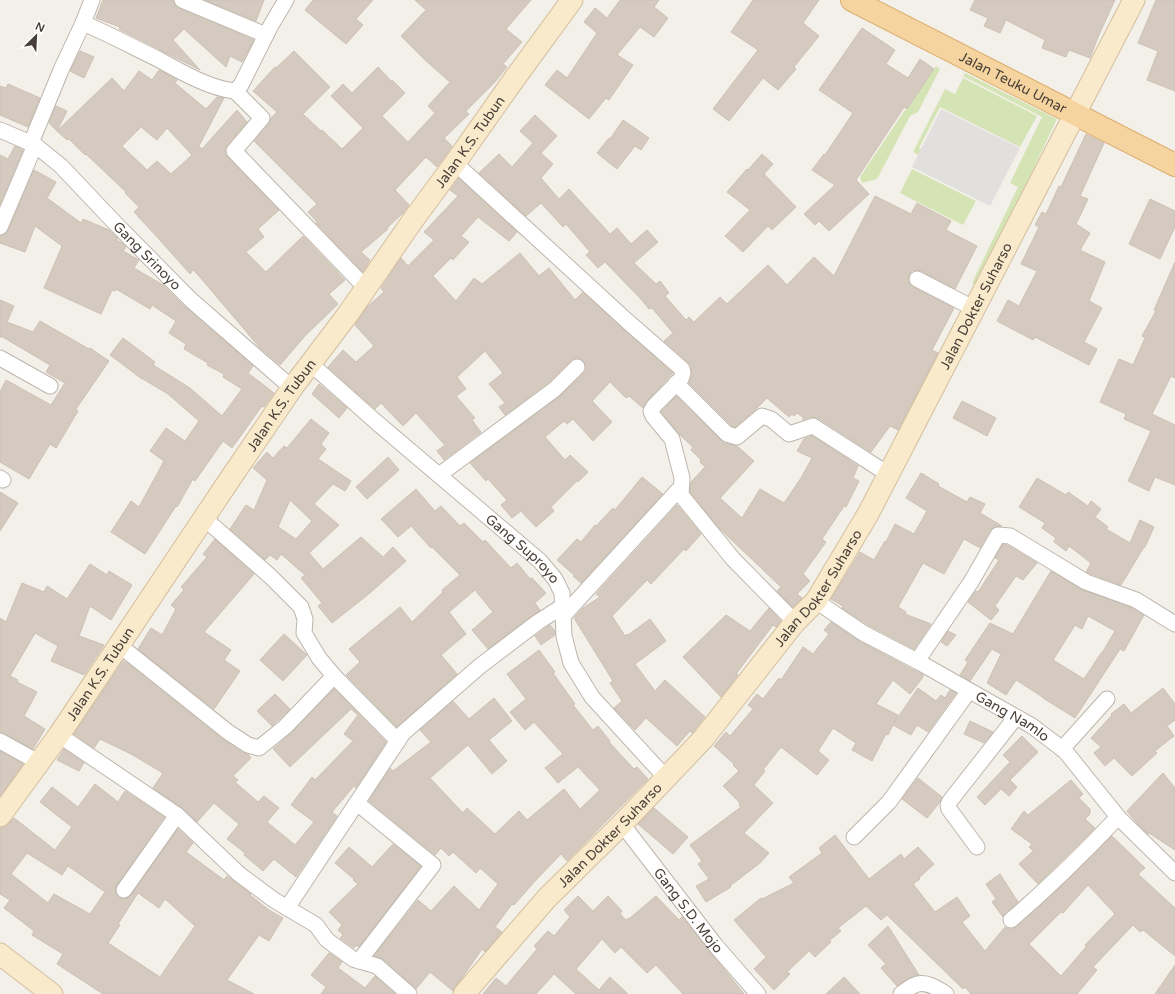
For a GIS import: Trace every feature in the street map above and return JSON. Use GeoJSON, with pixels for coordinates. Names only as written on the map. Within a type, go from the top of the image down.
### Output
{"type":"FeatureCollection","features":[{"type":"Feature","properties":{"kind":"main road","name":"Jalan Teuku Umar"},"geometry":{"type":"LineString","coordinates":[[852,0],[1175,165]]}},
{"type":"Feature","properties":{"kind":"street"},"geometry":{"type":"LineString","coordinates":[[0,227],[61,70],[92,0]]}},
{"type":"Feature","properties":{"kind":"street"},"geometry":{"type":"LineString","coordinates":[[182,0],[266,35]]}},
{"type":"Feature","properties":{"kind":"street"},"geometry":{"type":"LineString","coordinates":[[234,91],[241,85],[266,35],[286,0]]}},
{"type":"Feature","properties":{"kind":"street","name":"Jalan K.S. Tubun"},"geometry":{"type":"LineString","coordinates":[[0,816],[59,735],[292,388],[366,288],[413,220],[456,163],[510,84],[572,0]]}},
{"type":"Feature","properties":{"kind":"street","name":"Jalan Dokter Suharso"},"geometry":{"type":"LineString","coordinates":[[464,994],[547,898],[622,824],[703,739],[795,622],[816,601],[868,514],[1134,0]]}},
{"type":"Feature","properties":{"kind":"street"},"geometry":{"type":"LineString","coordinates":[[83,23],[109,34],[188,75],[226,90],[234,91],[262,118],[234,151],[366,288]]}},
{"type":"Feature","properties":{"kind":"street","name":"Gang Srinoyo"},"geometry":{"type":"LineString","coordinates":[[0,130],[32,144],[61,166],[191,300],[292,388]]}},
{"type":"Feature","properties":{"kind":"street"},"geometry":{"type":"LineString","coordinates":[[456,163],[626,320],[682,369],[680,379],[651,411],[653,416],[672,439],[682,478],[681,495],[733,559],[795,622]]}},
{"type":"Feature","properties":{"kind":"street"},"geometry":{"type":"LineString","coordinates":[[917,279],[974,309]]}},
{"type":"Feature","properties":{"kind":"street"},"geometry":{"type":"LineString","coordinates":[[0,358],[50,386]]}},
{"type":"Feature","properties":{"kind":"street","name":"Gang Suproyo"},"geometry":{"type":"LineString","coordinates":[[311,364],[375,421],[540,561],[555,579],[562,593],[564,636],[571,663],[592,697],[666,778]]}},
{"type":"Feature","properties":{"kind":"street"},"geometry":{"type":"LineString","coordinates":[[439,475],[555,389],[577,368]]}},
{"type":"Feature","properties":{"kind":"street"},"geometry":{"type":"LineString","coordinates":[[676,383],[727,434],[737,437],[762,416],[771,419],[789,434],[813,426],[888,474]]}},
{"type":"Feature","properties":{"kind":"street"},"geometry":{"type":"LineString","coordinates":[[288,908],[403,733],[480,666],[538,622],[563,611],[681,487]]}},
{"type":"Feature","properties":{"kind":"street"},"geometry":{"type":"LineString","coordinates":[[204,518],[271,577],[300,607],[305,619],[304,633],[319,658],[334,676],[398,741]]}},
{"type":"Feature","properties":{"kind":"street"},"geometry":{"type":"LineString","coordinates":[[916,661],[971,582],[998,535],[1010,536],[1086,582],[1136,600],[1174,624]]}},
{"type":"Feature","properties":{"kind":"street","name":"Gang Namlo"},"geometry":{"type":"LineString","coordinates":[[816,601],[863,633],[1032,726],[1062,749],[1118,817],[1175,873]]}},
{"type":"Feature","properties":{"kind":"street"},"geometry":{"type":"LineString","coordinates":[[119,645],[228,732],[248,745],[259,748],[285,727],[334,676]]}},
{"type":"Feature","properties":{"kind":"street"},"geometry":{"type":"LineString","coordinates":[[854,837],[889,802],[969,691]]}},
{"type":"Feature","properties":{"kind":"street"},"geometry":{"type":"LineString","coordinates":[[1062,749],[1107,699]]}},
{"type":"Feature","properties":{"kind":"street"},"geometry":{"type":"LineString","coordinates":[[977,847],[948,809],[948,805],[1016,717]]}},
{"type":"Feature","properties":{"kind":"street"},"geometry":{"type":"LineString","coordinates":[[59,735],[177,815],[239,874],[274,900],[316,925],[326,940],[353,960],[377,966],[409,994]]}},
{"type":"Feature","properties":{"kind":"street"},"geometry":{"type":"LineString","coordinates":[[0,741],[38,762]]}},
{"type":"Feature","properties":{"kind":"street"},"geometry":{"type":"LineString","coordinates":[[357,803],[434,865],[359,961]]}},
{"type":"Feature","properties":{"kind":"street"},"geometry":{"type":"LineString","coordinates":[[124,890],[177,815]]}},
{"type":"Feature","properties":{"kind":"street"},"geometry":{"type":"LineString","coordinates":[[1011,920],[1090,848],[1118,817]]}},
{"type":"Feature","properties":{"kind":"street","name":"Gang S.D. Mojo"},"geometry":{"type":"LineString","coordinates":[[622,824],[716,946],[758,994]]}},
{"type":"Feature","properties":{"kind":"street"},"geometry":{"type":"LineString","coordinates":[[0,954],[52,994]]}},
{"type":"Feature","properties":{"kind":"street"},"geometry":{"type":"LineString","coordinates":[[901,994],[916,984],[927,984],[946,994]]}},
{"type":"Feature","properties":{"kind":"green space"},"geometry":{"type":"Polygon","coordinates":[[[936,66],[940,69],[918,112],[910,116],[877,179],[862,183],[860,177],[936,66]]]}},
{"type":"Feature","properties":{"kind":"green space"},"geometry":{"type":"Polygon","coordinates":[[[965,73],[1057,119],[978,286],[972,283],[1018,187],[1010,183],[1042,117],[963,76],[965,73]]]}},
{"type":"Feature","properties":{"kind":"green space"},"geometry":{"type":"Polygon","coordinates":[[[963,78],[1037,116],[1020,147],[940,107],[919,148],[935,156],[932,161],[913,152],[945,89],[955,94],[963,78]]]}},
{"type":"Feature","properties":{"kind":"green space"},"geometry":{"type":"Polygon","coordinates":[[[912,169],[976,201],[963,225],[900,193],[912,169]]]}},
{"type":"Feature","properties":{"kind":"shaded area"},"geometry":{"type":"Polygon","coordinates":[[[941,109],[1020,148],[990,206],[912,167],[941,109]]]}},
{"type":"Feature","properties":{"kind":"building"},"geometry":{"type":"Polygon","coordinates":[[[103,0],[173,0],[175,5],[179,8],[254,40],[242,62],[230,56],[226,67],[184,29],[173,40],[200,70],[119,29],[120,27],[96,18],[103,0]]]}},
{"type":"Feature","properties":{"kind":"building"},"geometry":{"type":"Polygon","coordinates":[[[205,0],[264,0],[256,21],[205,0]]]}},
{"type":"Feature","properties":{"kind":"building"},"geometry":{"type":"Polygon","coordinates":[[[313,0],[373,0],[356,19],[363,25],[346,44],[305,10],[313,0]]]}},
{"type":"Feature","properties":{"kind":"building"},"geometry":{"type":"Polygon","coordinates":[[[415,0],[531,0],[506,29],[522,42],[503,64],[507,67],[495,82],[466,111],[469,114],[444,138],[452,146],[445,156],[437,167],[426,157],[395,190],[409,205],[387,228],[388,229],[361,252],[370,260],[363,272],[316,223],[317,222],[308,212],[317,204],[254,141],[277,112],[253,91],[275,67],[276,68],[294,51],[330,87],[303,114],[342,149],[363,128],[331,96],[343,84],[352,93],[378,67],[405,93],[382,116],[408,142],[435,113],[428,106],[450,82],[401,36],[426,10],[415,0]]]}},
{"type":"Feature","properties":{"kind":"building"},"geometry":{"type":"Polygon","coordinates":[[[620,0],[659,0],[654,7],[668,18],[654,37],[640,27],[617,55],[633,65],[609,100],[606,98],[589,119],[545,85],[557,70],[567,78],[597,33],[584,22],[595,8],[607,18],[620,0]]]}},
{"type":"Feature","properties":{"kind":"building"},"geometry":{"type":"Polygon","coordinates":[[[753,0],[819,0],[803,23],[819,36],[794,67],[796,69],[778,90],[763,78],[729,121],[713,109],[758,50],[731,32],[753,0]]]}},
{"type":"Feature","properties":{"kind":"building"},"geometry":{"type":"Polygon","coordinates":[[[975,0],[1115,0],[1090,58],[1069,50],[1066,57],[1042,48],[1045,40],[1006,20],[1000,33],[984,26],[988,18],[970,10],[975,0]]]}},
{"type":"Feature","properties":{"kind":"building"},"geometry":{"type":"Polygon","coordinates":[[[1156,0],[1175,0],[1175,91],[1147,80],[1158,51],[1138,43],[1156,0]]]}},
{"type":"Feature","properties":{"kind":"building"},"geometry":{"type":"Polygon","coordinates":[[[862,28],[895,50],[886,64],[908,78],[920,59],[934,69],[907,109],[904,107],[856,180],[869,194],[829,231],[819,221],[815,225],[804,214],[835,185],[812,170],[824,154],[825,155],[853,113],[819,90],[862,28]]]}},
{"type":"Feature","properties":{"kind":"building"},"geometry":{"type":"Polygon","coordinates":[[[80,51],[94,57],[84,78],[70,71],[80,51]]]}},
{"type":"Feature","properties":{"kind":"building"},"geometry":{"type":"Polygon","coordinates":[[[159,70],[177,80],[175,83],[206,109],[217,97],[224,98],[199,146],[202,149],[237,110],[247,122],[227,145],[225,154],[279,210],[258,229],[264,237],[246,252],[266,272],[303,236],[345,280],[329,294],[338,304],[305,336],[280,365],[260,347],[199,276],[193,270],[190,274],[134,212],[139,207],[125,193],[126,192],[86,154],[85,155],[69,139],[67,140],[57,131],[112,78],[124,91],[139,71],[152,80],[159,70]],[[141,127],[122,146],[147,170],[157,161],[171,174],[192,155],[167,128],[157,140],[141,127]]]}},
{"type":"Feature","properties":{"kind":"building"},"geometry":{"type":"Polygon","coordinates":[[[8,84],[40,98],[28,127],[0,115],[0,86],[6,88],[8,84]]]}},
{"type":"Feature","properties":{"kind":"building"},"geometry":{"type":"Polygon","coordinates":[[[56,106],[67,111],[57,131],[49,123],[56,106]]]}},
{"type":"Feature","properties":{"kind":"building"},"geometry":{"type":"Polygon","coordinates":[[[535,115],[557,136],[541,153],[553,164],[541,178],[559,199],[569,189],[610,234],[617,228],[631,244],[647,230],[658,242],[634,263],[656,284],[660,281],[669,293],[665,296],[686,320],[689,317],[694,322],[720,297],[727,304],[768,265],[787,285],[814,257],[834,276],[875,196],[911,214],[917,203],[951,221],[946,230],[977,246],[955,289],[921,271],[912,271],[909,275],[908,280],[913,287],[954,308],[932,350],[938,353],[898,430],[890,426],[871,452],[818,418],[810,417],[802,420],[804,418],[797,413],[794,416],[792,414],[789,417],[767,398],[735,427],[732,426],[689,383],[692,375],[691,366],[664,341],[673,333],[652,308],[649,309],[605,262],[598,268],[586,255],[590,252],[566,224],[563,227],[541,203],[526,216],[479,173],[499,154],[512,167],[533,143],[520,131],[535,115]]]}},
{"type":"Feature","properties":{"kind":"building"},"geometry":{"type":"Polygon","coordinates":[[[623,120],[649,138],[641,150],[635,146],[617,169],[597,153],[609,138],[610,139],[623,120]]]}},
{"type":"Feature","properties":{"kind":"building"},"geometry":{"type":"Polygon","coordinates":[[[1086,134],[1104,143],[1080,196],[1088,199],[1076,224],[1090,233],[1080,250],[1105,262],[1089,301],[1102,308],[1084,342],[1097,349],[1089,365],[1035,337],[1033,340],[997,321],[1008,300],[1019,306],[1037,271],[1021,264],[1039,227],[1035,225],[1042,212],[1046,214],[1059,186],[1061,187],[1086,134]]]}},
{"type":"Feature","properties":{"kind":"building"},"geometry":{"type":"Polygon","coordinates":[[[15,146],[23,150],[0,204],[0,155],[8,159],[15,146]]]}},
{"type":"Feature","properties":{"kind":"building"},"geometry":{"type":"Polygon","coordinates":[[[762,154],[773,164],[764,174],[796,207],[772,230],[768,226],[743,252],[725,236],[750,210],[727,192],[762,154]]]}},
{"type":"Feature","properties":{"kind":"building"},"geometry":{"type":"Polygon","coordinates":[[[34,170],[56,182],[47,198],[81,223],[83,219],[109,230],[118,238],[117,240],[126,247],[123,251],[139,260],[134,268],[163,285],[181,303],[253,366],[248,373],[274,393],[264,407],[262,406],[232,448],[223,441],[195,481],[193,479],[177,507],[176,506],[145,554],[111,532],[131,501],[139,507],[164,461],[150,451],[166,428],[185,441],[199,421],[168,394],[142,379],[110,355],[123,338],[155,362],[153,365],[190,388],[222,416],[242,389],[223,377],[224,374],[207,365],[208,363],[184,349],[186,344],[169,333],[176,321],[152,305],[150,309],[116,289],[115,291],[112,290],[101,314],[44,288],[62,246],[35,226],[25,252],[0,243],[0,236],[8,231],[34,170]]]}},
{"type":"Feature","properties":{"kind":"building"},"geometry":{"type":"Polygon","coordinates":[[[459,178],[517,232],[509,241],[478,217],[461,236],[469,242],[453,260],[451,258],[433,276],[456,301],[474,278],[482,284],[520,253],[539,276],[549,268],[575,300],[583,292],[673,373],[648,400],[643,408],[629,396],[626,398],[610,382],[592,401],[612,422],[593,441],[573,419],[567,424],[564,421],[545,437],[565,460],[570,455],[588,472],[551,507],[554,511],[536,527],[521,511],[512,518],[501,505],[507,500],[488,479],[486,481],[470,463],[561,395],[586,370],[586,365],[583,360],[574,358],[571,360],[549,382],[505,415],[499,407],[505,403],[489,384],[503,373],[485,351],[457,377],[466,389],[456,396],[475,418],[472,420],[481,432],[444,460],[437,451],[445,445],[416,413],[403,426],[381,403],[375,409],[328,367],[343,350],[356,362],[374,346],[355,325],[367,307],[384,292],[381,288],[401,258],[408,266],[434,240],[424,232],[458,196],[450,190],[459,178]]]}},
{"type":"Feature","properties":{"kind":"building"},"geometry":{"type":"Polygon","coordinates":[[[1150,199],[1175,211],[1175,227],[1160,259],[1129,244],[1150,199]]]}},
{"type":"Feature","properties":{"kind":"building"},"geometry":{"type":"Polygon","coordinates":[[[1175,262],[1175,378],[1171,376],[1152,414],[1175,425],[1175,485],[1155,477],[1149,491],[1128,481],[1151,431],[1124,419],[1126,414],[1100,402],[1119,359],[1133,365],[1145,338],[1142,336],[1156,311],[1154,310],[1175,262]]]}},
{"type":"Feature","properties":{"kind":"building"},"geometry":{"type":"Polygon","coordinates":[[[0,300],[14,306],[7,322],[33,332],[40,321],[89,349],[90,348],[109,361],[76,409],[78,411],[56,448],[50,444],[29,479],[0,462],[0,392],[6,380],[51,405],[65,383],[46,372],[50,365],[1,336],[0,338],[0,300]]]}},
{"type":"Feature","properties":{"kind":"building"},"geometry":{"type":"Polygon","coordinates":[[[319,384],[347,408],[339,418],[312,394],[319,384]]]}},
{"type":"Feature","properties":{"kind":"building"},"geometry":{"type":"Polygon","coordinates":[[[676,396],[724,443],[737,446],[754,461],[720,498],[742,518],[760,489],[784,503],[801,478],[812,458],[797,451],[804,439],[812,436],[858,466],[853,478],[859,481],[846,507],[844,506],[822,539],[826,542],[803,574],[810,581],[797,594],[802,598],[793,607],[777,591],[781,587],[719,528],[690,492],[691,482],[705,467],[700,462],[701,460],[691,450],[693,447],[680,435],[661,412],[676,396]]]}},
{"type":"Feature","properties":{"kind":"building"},"geometry":{"type":"Polygon","coordinates":[[[962,401],[996,418],[987,436],[953,418],[962,401]]]}},
{"type":"Feature","properties":{"kind":"building"},"geometry":{"type":"Polygon","coordinates":[[[311,419],[329,433],[321,444],[326,449],[318,459],[351,481],[345,491],[333,484],[314,504],[339,525],[309,553],[323,569],[361,537],[383,557],[393,547],[406,561],[370,593],[332,623],[318,606],[322,603],[301,578],[305,575],[281,554],[277,560],[270,555],[265,560],[230,529],[246,505],[254,510],[267,480],[253,468],[267,452],[273,458],[284,446],[287,448],[311,419]],[[290,500],[278,527],[296,539],[312,521],[290,500]]]}},
{"type":"Feature","properties":{"kind":"building"},"geometry":{"type":"Polygon","coordinates":[[[388,457],[399,470],[367,499],[356,487],[388,457]]]}},
{"type":"Feature","properties":{"kind":"building"},"geometry":{"type":"Polygon","coordinates":[[[921,473],[939,484],[938,486],[967,502],[970,497],[985,504],[980,513],[1002,526],[994,527],[990,530],[980,548],[964,539],[944,574],[923,563],[898,607],[906,612],[905,614],[931,624],[914,649],[868,625],[831,599],[860,552],[874,560],[885,541],[886,542],[895,524],[914,534],[927,511],[906,498],[921,473]]]}},
{"type":"Feature","properties":{"kind":"building"},"geometry":{"type":"Polygon","coordinates":[[[642,477],[663,494],[581,583],[557,560],[577,539],[581,542],[595,525],[596,526],[613,508],[615,510],[642,477]]]}},
{"type":"Feature","properties":{"kind":"building"},"geometry":{"type":"Polygon","coordinates":[[[1037,478],[1066,495],[1068,492],[1088,506],[1091,501],[1101,509],[1095,517],[1108,527],[1106,529],[1130,543],[1140,520],[1154,527],[1145,547],[1121,585],[1086,572],[1091,563],[1069,546],[1066,551],[1054,542],[1056,538],[1042,528],[1045,523],[1019,507],[1037,478]]]}},
{"type":"Feature","properties":{"kind":"building"},"geometry":{"type":"Polygon","coordinates":[[[416,489],[435,511],[441,506],[460,526],[464,523],[483,542],[485,540],[511,568],[517,563],[530,579],[532,578],[546,593],[535,603],[540,610],[488,649],[472,630],[493,612],[475,590],[449,612],[466,634],[441,655],[457,674],[397,727],[346,675],[360,662],[349,649],[400,607],[412,622],[443,592],[442,590],[460,575],[432,547],[431,548],[411,526],[398,537],[381,519],[416,489]]]}},
{"type":"Feature","properties":{"kind":"building"},"geometry":{"type":"Polygon","coordinates":[[[0,492],[18,503],[0,531],[0,492]]]}},
{"type":"Feature","properties":{"kind":"building"},"geometry":{"type":"Polygon","coordinates":[[[677,505],[701,534],[686,551],[684,549],[651,584],[647,580],[612,616],[625,636],[650,619],[666,641],[635,664],[655,691],[665,680],[705,717],[692,733],[690,731],[677,746],[646,718],[635,730],[614,708],[622,701],[610,683],[613,681],[574,618],[583,608],[600,597],[596,594],[677,505]]]}},
{"type":"Feature","properties":{"kind":"building"},"geometry":{"type":"Polygon","coordinates":[[[215,539],[254,574],[204,632],[231,650],[224,660],[240,671],[214,709],[138,649],[151,628],[162,635],[176,609],[171,605],[184,590],[181,587],[207,557],[203,554],[215,539]]]}},
{"type":"Feature","properties":{"kind":"building"},"geometry":{"type":"Polygon","coordinates":[[[1003,544],[1037,563],[1023,580],[1016,576],[995,606],[999,610],[991,620],[968,602],[976,591],[978,592],[999,560],[995,558],[1003,544]]]}},
{"type":"Feature","properties":{"kind":"building"},"geometry":{"type":"Polygon","coordinates":[[[90,564],[107,575],[109,571],[132,585],[111,620],[90,606],[79,636],[104,645],[84,675],[51,661],[58,646],[35,633],[10,676],[18,680],[17,682],[37,692],[24,716],[45,729],[33,749],[0,732],[0,618],[6,622],[22,583],[44,592],[47,586],[67,599],[90,564]]]}},
{"type":"Feature","properties":{"kind":"building"},"geometry":{"type":"Polygon","coordinates":[[[1051,571],[1083,590],[1132,608],[1144,615],[1124,651],[1120,649],[1075,718],[1016,680],[1006,695],[987,683],[1001,654],[992,649],[970,681],[960,675],[968,662],[965,660],[990,623],[1013,634],[1051,571]],[[1088,616],[1082,629],[1075,625],[1053,660],[1084,679],[1115,631],[1088,616]]]}},
{"type":"Feature","properties":{"kind":"building"},"geometry":{"type":"Polygon","coordinates":[[[769,608],[781,621],[776,627],[773,625],[736,674],[738,675],[721,697],[683,657],[726,615],[750,631],[769,608]]]}},
{"type":"Feature","properties":{"kind":"building"},"geometry":{"type":"Polygon","coordinates":[[[831,622],[859,641],[923,675],[910,694],[893,680],[876,704],[898,715],[894,723],[918,688],[936,701],[941,695],[945,698],[950,690],[956,693],[928,732],[917,725],[911,735],[893,725],[888,735],[886,734],[872,761],[852,750],[856,743],[833,728],[818,751],[829,760],[817,775],[781,747],[763,770],[765,771],[754,785],[773,803],[744,833],[769,853],[760,863],[730,886],[731,887],[706,902],[696,886],[709,879],[698,864],[702,861],[690,845],[741,807],[739,805],[740,803],[723,786],[739,771],[733,765],[734,764],[714,746],[726,732],[730,736],[753,709],[748,705],[757,694],[763,699],[779,678],[781,680],[803,647],[813,654],[829,634],[824,630],[831,622]]]}},
{"type":"Feature","properties":{"kind":"building"},"geometry":{"type":"Polygon","coordinates":[[[550,625],[555,631],[555,635],[541,645],[535,636],[550,625]]]}},
{"type":"Feature","properties":{"kind":"building"},"geometry":{"type":"Polygon","coordinates":[[[948,631],[956,635],[947,646],[941,642],[948,631]]]}},
{"type":"Feature","properties":{"kind":"building"},"geometry":{"type":"Polygon","coordinates":[[[284,634],[307,655],[283,681],[260,660],[284,634]]]}},
{"type":"Feature","properties":{"kind":"building"},"geometry":{"type":"Polygon","coordinates":[[[539,650],[575,704],[573,705],[593,730],[598,726],[610,741],[609,742],[634,769],[637,767],[648,779],[567,861],[561,854],[514,905],[512,904],[495,927],[502,932],[485,952],[482,949],[453,991],[430,972],[416,989],[383,959],[374,956],[418,900],[431,911],[454,886],[479,910],[498,884],[480,868],[476,873],[453,852],[449,856],[441,848],[435,855],[369,801],[390,768],[393,771],[431,742],[420,730],[453,701],[469,719],[494,698],[512,721],[489,740],[507,761],[492,774],[468,745],[430,778],[463,813],[467,808],[495,834],[519,811],[527,820],[564,789],[580,809],[600,790],[578,767],[558,783],[545,768],[563,754],[534,722],[525,730],[510,712],[526,699],[507,674],[539,650]]]}},
{"type":"Feature","properties":{"kind":"building"},"geometry":{"type":"Polygon","coordinates":[[[123,661],[222,739],[243,753],[248,754],[251,758],[233,776],[238,780],[235,782],[258,802],[264,796],[279,808],[267,822],[295,845],[314,822],[291,805],[312,777],[315,780],[353,741],[344,734],[358,715],[351,709],[290,767],[273,749],[291,733],[334,689],[386,742],[356,788],[354,786],[332,812],[337,816],[296,877],[274,859],[263,871],[244,855],[245,853],[227,839],[239,824],[214,803],[197,822],[182,808],[153,788],[163,773],[131,754],[100,739],[94,748],[74,734],[123,661]]]}},
{"type":"Feature","properties":{"kind":"building"},"geometry":{"type":"Polygon","coordinates":[[[1163,688],[1175,704],[1175,720],[1167,726],[1174,736],[1155,751],[1157,753],[1132,776],[1114,758],[1105,766],[1094,753],[1101,747],[1091,738],[1112,715],[1111,714],[1124,704],[1131,713],[1163,688]]]}},
{"type":"Feature","properties":{"kind":"building"},"geometry":{"type":"Polygon","coordinates":[[[275,694],[290,709],[272,726],[257,711],[275,694]]]}},
{"type":"Feature","properties":{"kind":"building"},"geometry":{"type":"Polygon","coordinates":[[[970,721],[993,732],[984,743],[964,734],[970,721]]]}},
{"type":"Feature","properties":{"kind":"building"},"geometry":{"type":"Polygon","coordinates":[[[1022,736],[1038,752],[1010,780],[1017,787],[1009,796],[1001,789],[985,805],[977,797],[1010,762],[1003,755],[1022,736]]]}},
{"type":"Feature","properties":{"kind":"building"},"geometry":{"type":"Polygon","coordinates":[[[64,749],[84,763],[79,771],[57,760],[64,749]]]}},
{"type":"Feature","properties":{"kind":"building"},"geometry":{"type":"Polygon","coordinates":[[[0,751],[23,764],[0,796],[0,751]]]}},
{"type":"Feature","properties":{"kind":"building"},"geometry":{"type":"Polygon","coordinates":[[[1163,773],[1175,788],[1175,850],[1149,833],[1148,834],[1127,811],[1163,773]]]}},
{"type":"Feature","properties":{"kind":"building"},"geometry":{"type":"Polygon","coordinates":[[[918,778],[942,797],[940,802],[927,818],[902,799],[918,778]]]}},
{"type":"Feature","properties":{"kind":"building"},"geometry":{"type":"Polygon","coordinates":[[[1071,780],[1083,794],[1079,798],[1090,809],[1090,814],[1085,819],[1095,828],[1038,884],[1019,864],[1033,851],[1029,847],[1032,844],[1011,829],[1024,811],[1028,815],[1071,780]]]}},
{"type":"Feature","properties":{"kind":"building"},"geometry":{"type":"Polygon","coordinates":[[[95,784],[118,802],[125,791],[164,817],[117,885],[115,889],[119,898],[127,898],[131,895],[178,829],[193,843],[186,852],[224,880],[227,876],[269,910],[283,918],[269,941],[259,935],[227,980],[254,994],[103,994],[57,964],[63,954],[32,935],[34,931],[4,908],[10,900],[0,894],[0,828],[5,827],[14,818],[55,850],[72,827],[40,802],[52,787],[78,807],[95,784]],[[27,853],[11,874],[48,903],[54,894],[90,914],[105,892],[68,866],[62,875],[27,853]],[[138,893],[118,924],[120,925],[108,943],[160,977],[195,926],[165,899],[159,908],[138,893]]]}},
{"type":"Feature","properties":{"kind":"building"},"geometry":{"type":"Polygon","coordinates":[[[654,808],[688,837],[673,854],[638,824],[654,808]]]}},
{"type":"Feature","properties":{"kind":"building"},"geometry":{"type":"Polygon","coordinates":[[[835,835],[869,879],[901,854],[904,859],[918,847],[934,864],[919,878],[920,879],[913,884],[935,912],[957,897],[970,916],[962,922],[985,951],[1005,927],[1012,929],[1017,927],[1112,836],[1145,868],[1138,874],[1175,908],[1175,956],[1143,930],[1140,932],[1133,925],[1093,967],[1097,970],[1077,994],[971,994],[965,987],[963,989],[887,915],[881,920],[866,906],[838,928],[841,931],[829,941],[831,942],[815,957],[809,951],[787,972],[790,974],[774,990],[754,969],[766,957],[734,920],[761,898],[762,899],[794,883],[789,877],[822,853],[819,848],[835,835]],[[1088,885],[1063,913],[1061,912],[1029,944],[1061,976],[1086,947],[1085,945],[1115,914],[1088,885]]]}},
{"type":"Feature","properties":{"kind":"building"},"geometry":{"type":"Polygon","coordinates":[[[393,844],[421,866],[359,947],[356,945],[354,948],[340,938],[343,935],[338,930],[342,925],[329,912],[358,884],[335,863],[349,847],[372,867],[393,844]]]}},
{"type":"Feature","properties":{"kind":"building"},"geometry":{"type":"Polygon","coordinates":[[[1000,874],[1018,902],[1005,913],[1003,917],[992,902],[996,899],[986,884],[1000,874]]]}},
{"type":"Feature","properties":{"kind":"building"},"geometry":{"type":"Polygon","coordinates":[[[578,896],[593,911],[608,896],[622,911],[620,914],[626,920],[656,896],[679,920],[682,917],[744,994],[683,994],[656,965],[647,973],[621,947],[615,953],[602,939],[576,969],[599,990],[610,977],[628,994],[576,994],[554,974],[536,994],[483,994],[496,978],[506,986],[537,949],[534,946],[548,931],[554,936],[570,917],[564,910],[578,896]]]}},
{"type":"Feature","properties":{"kind":"building"},"geometry":{"type":"Polygon","coordinates":[[[888,926],[919,975],[909,978],[897,986],[881,968],[886,964],[868,945],[888,926]]]}},
{"type":"Feature","properties":{"kind":"building"},"geometry":{"type":"Polygon","coordinates":[[[329,953],[342,962],[338,968],[365,988],[375,976],[395,994],[321,994],[326,987],[311,975],[329,953]]]}},
{"type":"Feature","properties":{"kind":"building"},"geometry":{"type":"Polygon","coordinates":[[[1175,965],[1175,994],[1155,994],[1175,965]]]}},
{"type":"Feature","properties":{"kind":"building"},"geometry":{"type":"Polygon","coordinates":[[[844,977],[860,994],[826,994],[844,977]]]}}]}
